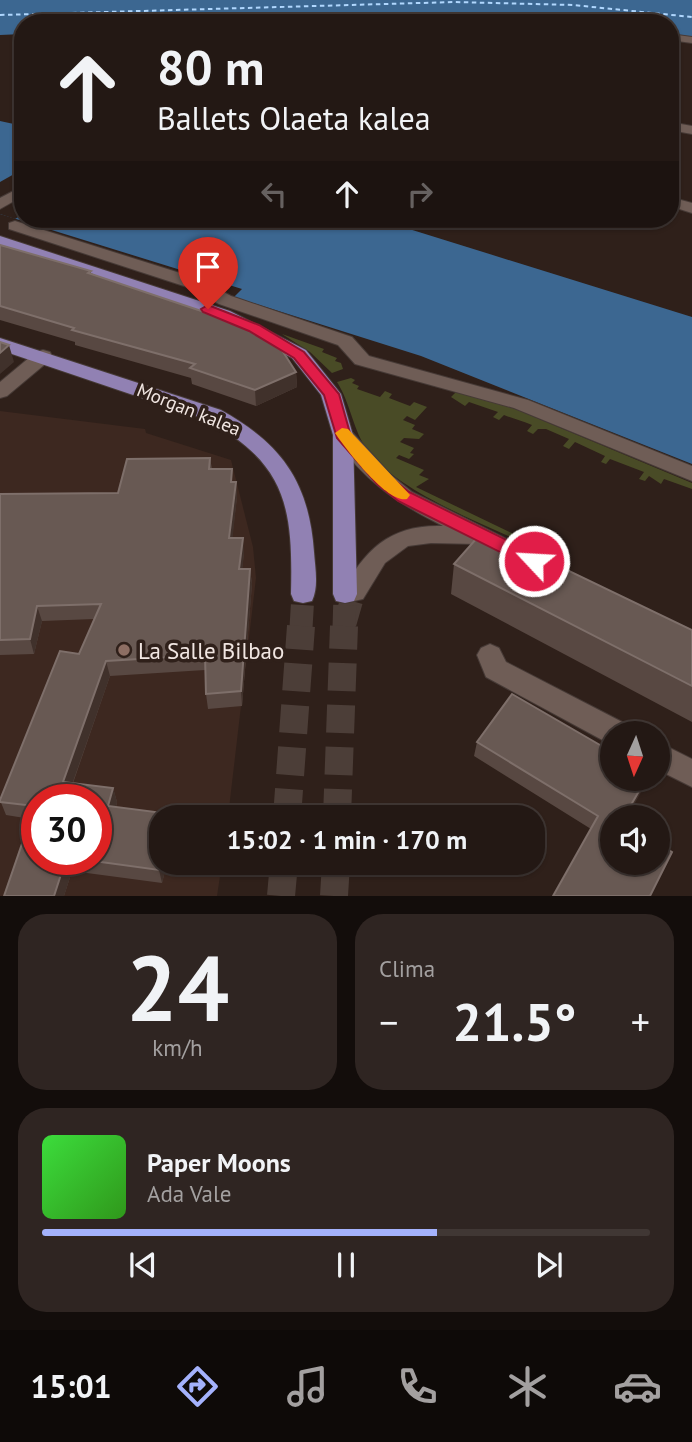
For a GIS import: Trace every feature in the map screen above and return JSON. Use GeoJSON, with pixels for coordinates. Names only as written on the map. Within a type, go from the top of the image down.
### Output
{"type":"FeatureCollection","features":[{"type":"Feature","properties":{"kind":"main road"},"geometry":{"type":"LineString","coordinates":[[0,242],[224,315],[274,339],[299,355],[315,371],[331,394],[343,435],[344,517],[349,593]]}},
{"type":"Feature","properties":{"kind":"main road","name":"Morgan kalea"},"geometry":{"type":"LineString","coordinates":[[0,344],[43,356],[214,415],[245,431],[269,450],[283,472],[300,523],[305,551],[303,594]]}},
{"type":"Feature","properties":{"kind":"street"},"geometry":{"type":"LineString","coordinates":[[21,228],[193,283],[225,300],[345,341],[362,360],[521,404],[692,474]]}},
{"type":"Feature","properties":{"kind":"street"},"geometry":{"type":"LineString","coordinates":[[0,392],[43,356]]}},
{"type":"Feature","properties":{"kind":"street"},"geometry":{"type":"LineString","coordinates":[[343,435],[383,480],[404,496],[523,556]]}},
{"type":"Feature","properties":{"kind":"street"},"geometry":{"type":"LineString","coordinates":[[349,593],[368,565],[389,542],[440,533],[485,538]]}},
{"type":"Feature","properties":{"kind":"street"},"geometry":{"type":"LineString","coordinates":[[490,655],[495,669],[600,725]]}},
{"type":"Feature","properties":{"kind":"street"},"geometry":{"type":"LineString","coordinates":[[670,762],[692,774]]}},
{"type":"Feature","properties":{"kind":"shaded area","name":"La Salle Bilbao"},"geometry":{"type":"Polygon","coordinates":[[[0,411],[145,429],[146,433],[231,460],[253,547],[256,578],[229,805],[149,805],[149,875],[220,875],[217,896],[0,896],[0,411]]]}},
{"type":"Feature","properties":{"kind":"green space"},"geometry":{"type":"Polygon","coordinates":[[[282,334],[324,349],[322,352],[337,358],[335,361],[341,363],[343,369],[332,373],[310,352],[282,334]]]}},
{"type":"Feature","properties":{"kind":"green space"},"geometry":{"type":"Polygon","coordinates":[[[351,378],[355,380],[352,383],[359,386],[357,389],[380,397],[385,391],[392,394],[389,398],[410,406],[414,402],[427,407],[415,420],[407,416],[403,420],[415,425],[412,429],[424,434],[419,439],[404,438],[400,442],[414,448],[410,453],[414,454],[409,459],[399,455],[396,458],[424,470],[419,475],[429,479],[416,487],[549,551],[546,553],[451,510],[383,467],[363,443],[337,382],[351,378]]]}},
{"type":"Feature","properties":{"kind":"green space"},"geometry":{"type":"Polygon","coordinates":[[[456,392],[489,398],[692,483],[692,489],[664,479],[661,484],[649,476],[645,481],[639,479],[644,472],[610,459],[606,464],[601,462],[605,456],[575,442],[569,449],[563,446],[569,439],[546,429],[538,429],[533,434],[527,431],[532,425],[504,415],[499,420],[493,417],[498,412],[469,402],[465,406],[451,397],[456,392]]]}},
{"type":"Feature","properties":{"kind":"water"},"geometry":{"type":"Polygon","coordinates":[[[0,0],[692,0],[692,37],[679,36],[679,14],[14,14],[14,34],[0,35],[0,0]]]}},
{"type":"Feature","properties":{"kind":"water"},"geometry":{"type":"Polygon","coordinates":[[[0,121],[14,124],[14,218],[0,214],[0,121]]]}},
{"type":"Feature","properties":{"kind":"water"},"geometry":{"type":"Polygon","coordinates":[[[45,228],[406,228],[692,317],[692,464],[421,356],[234,297],[242,289],[45,228]]]}},
{"type":"Feature","properties":{"kind":"pier"},"geometry":{"type":"Polygon","coordinates":[[[14,174],[14,219],[0,214],[0,182],[14,174]]]}},
{"type":"Feature","properties":{"kind":"building"},"geometry":{"type":"Polygon","coordinates":[[[0,245],[91,271],[88,273],[243,325],[278,344],[296,372],[255,390],[190,368],[195,364],[72,330],[74,328],[0,306],[0,245]]]}},
{"type":"Feature","properties":{"kind":"building"},"geometry":{"type":"Polygon","coordinates":[[[0,342],[9,345],[0,353],[0,342]]]}},
{"type":"Feature","properties":{"kind":"building"},"geometry":{"type":"Polygon","coordinates":[[[210,458],[209,469],[232,469],[231,482],[236,482],[229,538],[243,538],[239,569],[250,569],[241,691],[206,694],[205,655],[106,661],[63,782],[80,784],[21,784],[21,804],[0,802],[60,651],[79,654],[101,604],[37,606],[30,639],[0,640],[0,494],[118,493],[127,459],[210,458]]]}},
{"type":"Feature","properties":{"kind":"building"},"geometry":{"type":"Polygon","coordinates":[[[484,530],[692,630],[692,686],[454,564],[484,530]]]}},
{"type":"Feature","properties":{"kind":"building"},"geometry":{"type":"Polygon","coordinates":[[[512,694],[600,745],[600,791],[639,791],[631,805],[600,805],[600,875],[660,875],[650,896],[553,896],[598,816],[477,742],[512,694]]]}},
{"type":"Feature","properties":{"kind":"building"},"geometry":{"type":"Polygon","coordinates":[[[112,807],[149,811],[149,869],[112,864],[112,807]]]}},
{"type":"Feature","properties":{"kind":"building"},"geometry":{"type":"Polygon","coordinates":[[[21,847],[21,875],[61,875],[54,896],[4,896],[21,847]]]}},
{"type":"Feature","properties":{"kind":"ferry route"},"geometry":{"type":"LineString","coordinates":[[35,14],[455,2],[573,5],[662,14]]}},
{"type":"Feature","properties":{"kind":"ferry route"},"geometry":{"type":"LineString","coordinates":[[0,15],[14,15]]}},
{"type":"Feature","properties":{"kind":"ferry route"},"geometry":{"type":"LineString","coordinates":[[679,16],[692,17]]}},
{"type":"Feature","properties":{"kind":"tunnel"},"geometry":{"type":"LineString","coordinates":[[345,623],[354,592]]}},
{"type":"Feature","properties":{"kind":"tunnel"},"geometry":{"type":"LineString","coordinates":[[301,628],[303,594]]}},
{"type":"Feature","properties":{"kind":"tunnel"},"geometry":{"type":"LineString","coordinates":[[344,628],[345,594]]}},
{"type":"Feature","properties":{"kind":"tunnel"},"geometry":{"type":"LineString","coordinates":[[288,805],[301,626]]}},
{"type":"Feature","properties":{"kind":"tunnel"},"geometry":{"type":"LineString","coordinates":[[337,805],[344,626]]}},
{"type":"Feature","properties":{"kind":"tunnel"},"geometry":{"type":"LineString","coordinates":[[281,896],[283,875]]}},
{"type":"Feature","properties":{"kind":"tunnel"},"geometry":{"type":"LineString","coordinates":[[334,896],[335,875]]}},
{"type":"Feature","properties":{"kind":"slow traffic"},"geometry":{"type":"LineString","coordinates":[[342,433],[383,480],[401,495]]}},
{"type":"Feature","properties":{"kind":"place","name":"La Salle Bilbao"},"geometry":{"type":"Point","coordinates":[124,650]}},
{"type":"Feature","properties":{"kind":"route"},"geometry":{"type":"LineString","coordinates":[[208,309],[254,328],[299,355],[315,371],[331,394],[343,435],[383,480],[404,496],[534,561]]}}]}
